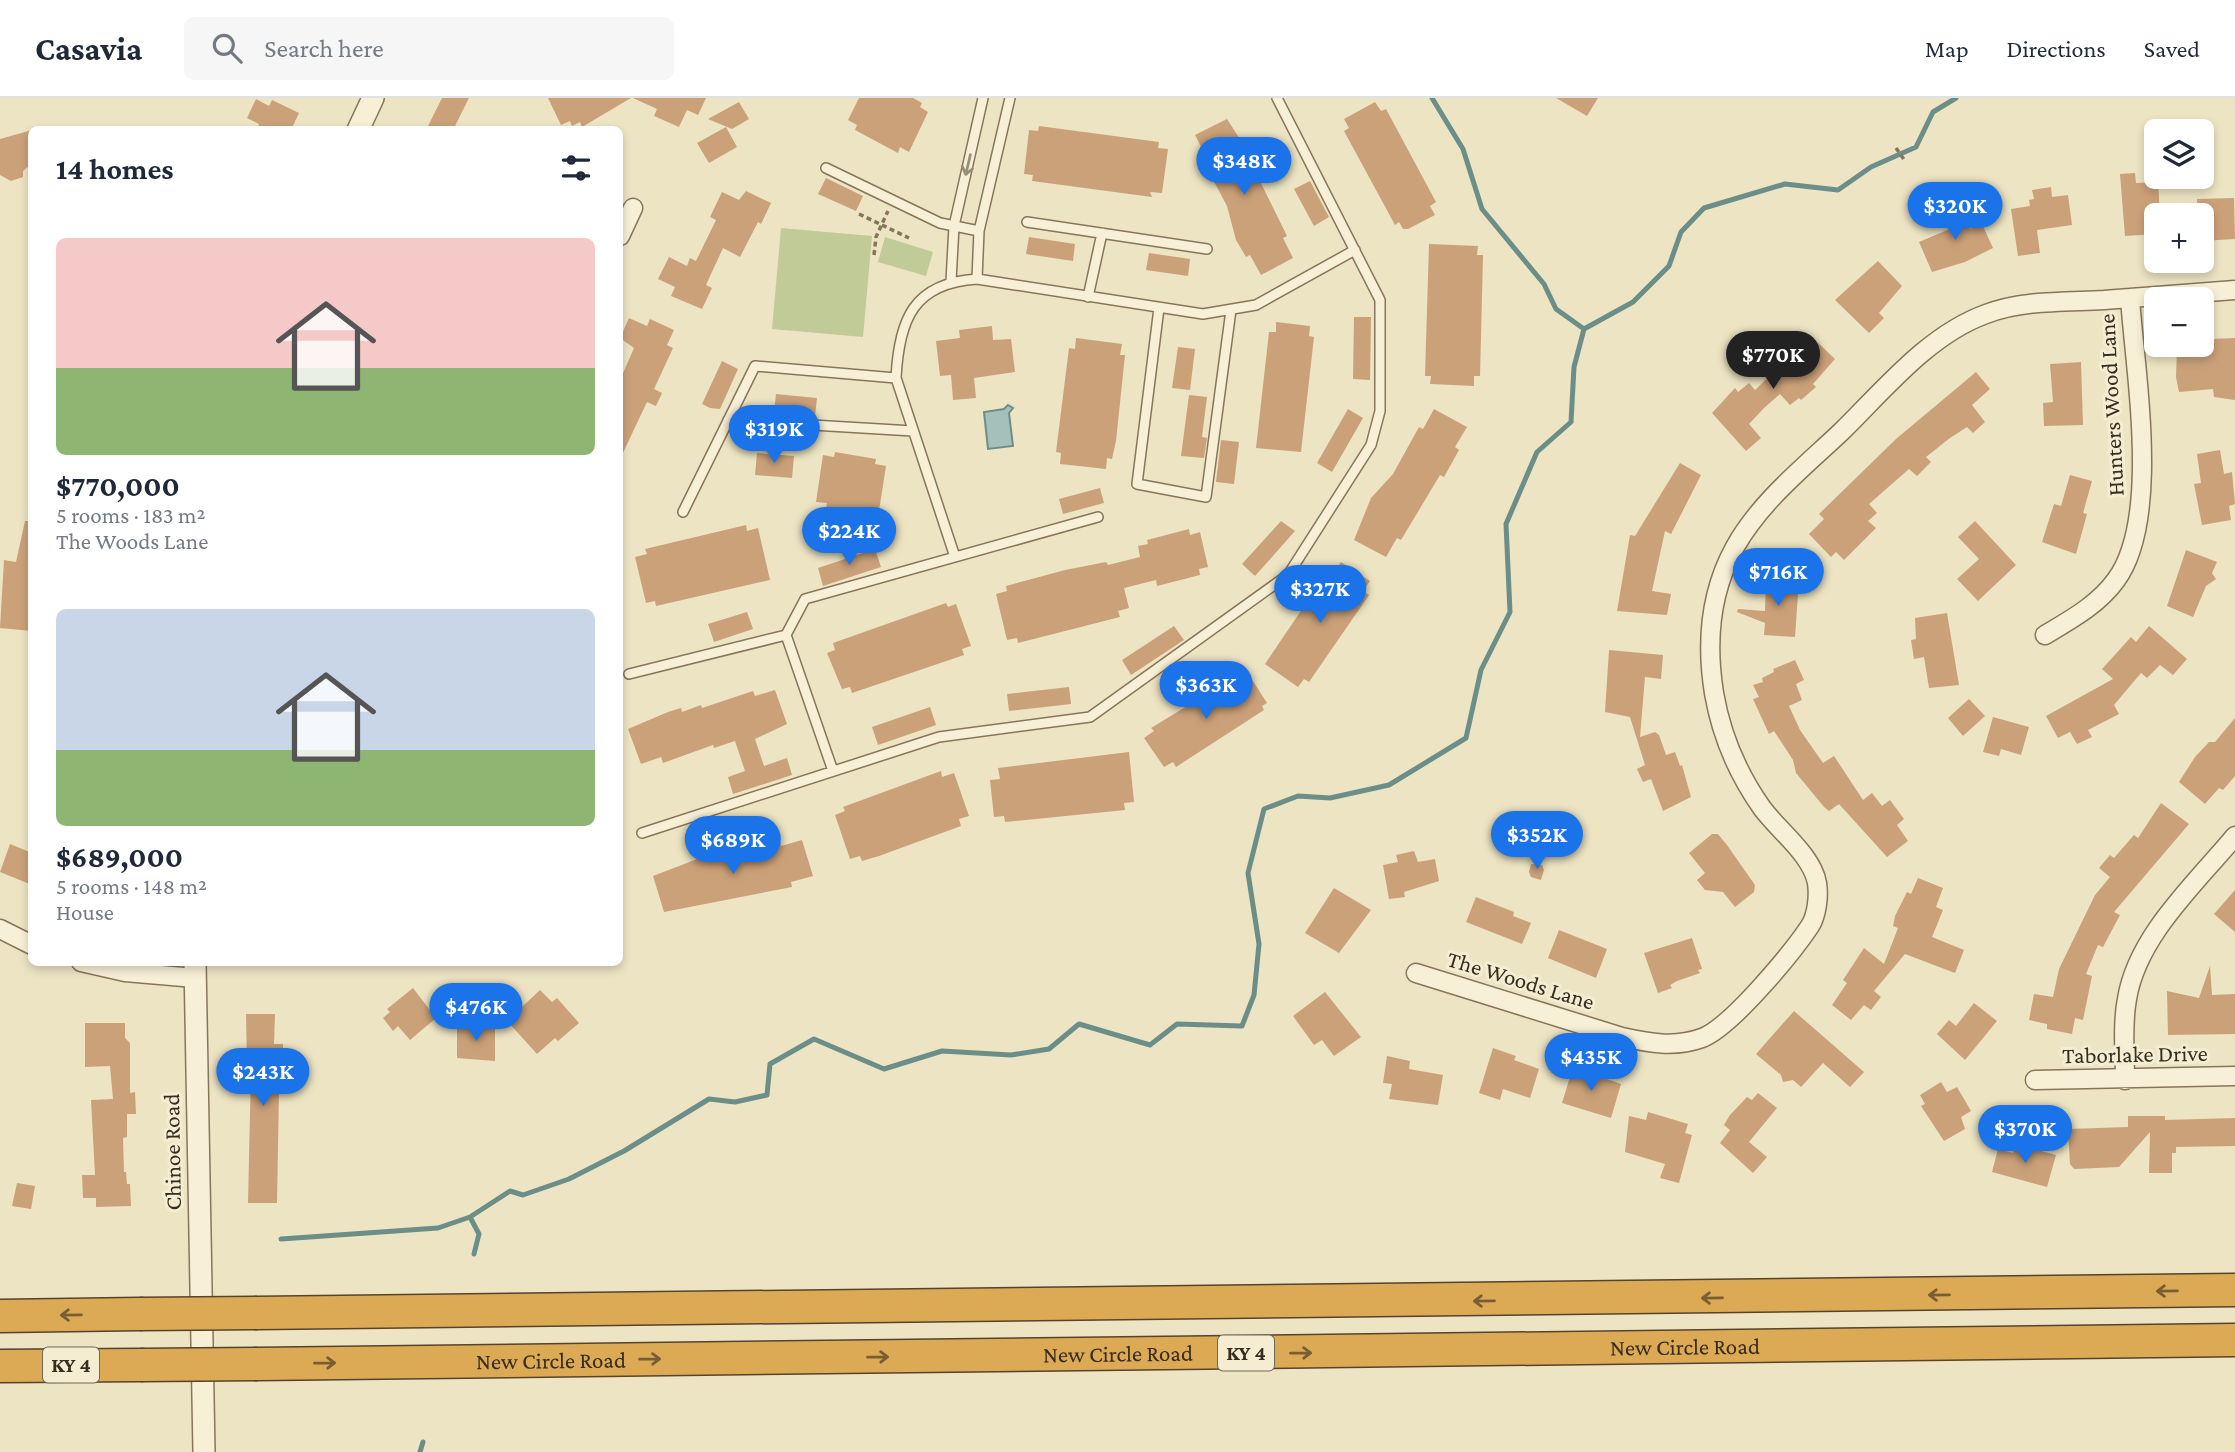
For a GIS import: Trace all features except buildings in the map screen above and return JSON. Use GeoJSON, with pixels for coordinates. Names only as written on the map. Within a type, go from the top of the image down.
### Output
{"type":"FeatureCollection","features":[{"type":"Feature","properties":{"kind":"highway","name":"KY 4"},"geometry":{"type":"LineString","coordinates":[[0,1316],[2235,1290]]}},
{"type":"Feature","properties":{"kind":"highway","name":"New Circle Road"},"geometry":{"type":"LineString","coordinates":[[0,1366],[2235,1340]]}},
{"type":"Feature","properties":{"kind":"street"},"geometry":{"type":"LineString","coordinates":[[360,126],[373,98]]}},
{"type":"Feature","properties":{"kind":"street"},"geometry":{"type":"LineString","coordinates":[[623,230],[633,208]]}},
{"type":"Feature","properties":{"kind":"street","name":"The Woods Lane"},"geometry":{"type":"LineString","coordinates":[[1416,972],[1622,1037],[1654,1044],[1682,1044],[1704,1037],[1734,1015],[1810,925],[1818,893],[1811,869],[1747,784],[1721,723],[1710,666],[1709,639],[1718,588],[1735,548],[1751,522],[1774,495],[1915,360],[1963,325],[1986,314],[2011,307],[2235,290]]}},
{"type":"Feature","properties":{"kind":"street","name":"Hunters Wood Lane"},"geometry":{"type":"LineString","coordinates":[[2045,635],[2100,599],[2117,580],[2134,542],[2140,514],[2143,475],[2130,298]]}},
{"type":"Feature","properties":{"kind":"street"},"geometry":{"type":"LineString","coordinates":[[2125,1080],[2126,1001],[2145,950],[2158,930],[2235,836]]}},
{"type":"Feature","properties":{"kind":"street"},"geometry":{"type":"LineString","coordinates":[[0,929],[28,943]]}},
{"type":"Feature","properties":{"kind":"street"},"geometry":{"type":"LineString","coordinates":[[99,966],[125,972],[195,970]]}},
{"type":"Feature","properties":{"kind":"street","name":"Chinoe Road"},"geometry":{"type":"LineString","coordinates":[[195,970],[204,1452]]}},
{"type":"Feature","properties":{"kind":"street","name":"Taborlake Drive"},"geometry":{"type":"LineString","coordinates":[[2035,1080],[2235,1076]]}},
{"type":"Feature","properties":{"kind":"lane"},"geometry":{"type":"LineString","coordinates":[[951,281],[954,226],[982,98]]}},
{"type":"Feature","properties":{"kind":"lane"},"geometry":{"type":"LineString","coordinates":[[977,279],[979,231],[1010,98]]}},
{"type":"Feature","properties":{"kind":"lane"},"geometry":{"type":"LineString","coordinates":[[642,833],[939,737],[1090,717],[1288,575],[1371,445],[1380,411],[1380,300],[1277,98]]}},
{"type":"Feature","properties":{"kind":"lane"},"geometry":{"type":"LineString","coordinates":[[826,168],[940,223],[979,231]]}},
{"type":"Feature","properties":{"kind":"lane"},"geometry":{"type":"LineString","coordinates":[[1027,222],[1207,249]]}},
{"type":"Feature","properties":{"kind":"lane"},"geometry":{"type":"LineString","coordinates":[[1088,297],[1102,233]]}},
{"type":"Feature","properties":{"kind":"lane"},"geometry":{"type":"LineString","coordinates":[[955,557],[896,378],[897,348],[912,310],[930,291],[951,281],[977,279],[1203,314],[1256,305],[1355,250]]}},
{"type":"Feature","properties":{"kind":"lane"},"geometry":{"type":"LineString","coordinates":[[1159,308],[1137,484],[1206,496],[1231,310]]}},
{"type":"Feature","properties":{"kind":"lane"},"geometry":{"type":"LineString","coordinates":[[683,512],[755,366],[896,378]]}},
{"type":"Feature","properties":{"kind":"lane"},"geometry":{"type":"LineString","coordinates":[[728,420],[913,431]]}},
{"type":"Feature","properties":{"kind":"lane"},"geometry":{"type":"LineString","coordinates":[[834,771],[786,635],[805,599],[1098,517]]}},
{"type":"Feature","properties":{"kind":"lane"},"geometry":{"type":"LineString","coordinates":[[629,674],[786,635]]}},
{"type":"Feature","properties":{"kind":"path"},"geometry":{"type":"LineString","coordinates":[[1896,148],[1905,161]]}},
{"type":"Feature","properties":{"kind":"path"},"geometry":{"type":"LineString","coordinates":[[859,214],[908,238]]}},
{"type":"Feature","properties":{"kind":"path"},"geometry":{"type":"LineString","coordinates":[[874,255],[876,237],[882,224]]}},
{"type":"Feature","properties":{"kind":"green space"},"geometry":{"type":"Polygon","coordinates":[[[781,228],[872,236],[863,337],[772,329],[781,228]]]}},
{"type":"Feature","properties":{"kind":"green space"},"geometry":{"type":"Polygon","coordinates":[[[885,237],[933,252],[926,276],[878,262],[885,237]]]}},
{"type":"Feature","properties":{"kind":"water"},"geometry":{"type":"Polygon","coordinates":[[[1008,405],[1013,408],[1009,413],[1013,446],[988,449],[984,412],[1004,409],[1008,405]]]}},
{"type":"Feature","properties":{"kind":"waterway"},"geometry":{"type":"LineString","coordinates":[[1432,98],[1463,149],[1482,209],[1544,284],[1556,309],[1584,329]]}},
{"type":"Feature","properties":{"kind":"waterway"},"geometry":{"type":"LineString","coordinates":[[474,1254],[479,1234],[470,1217],[510,1191],[523,1195],[569,1179],[624,1151],[709,1099],[735,1102],[767,1095],[770,1064],[814,1039],[884,1069],[942,1051],[1011,1055],[1049,1049],[1079,1024],[1150,1045],[1177,1024],[1242,1026],[1254,995],[1259,944],[1248,873],[1264,809],[1298,796],[1330,798],[1389,785],[1466,738],[1481,670],[1510,612],[1506,524],[1537,452],[1571,422],[1574,367],[1584,329],[1633,302],[1669,266],[1681,232],[1704,208],[1785,184],[1838,190],[1871,167],[1916,147],[1933,112],[1956,98]]}},
{"type":"Feature","properties":{"kind":"waterway"},"geometry":{"type":"LineString","coordinates":[[281,1239],[438,1228],[470,1217]]}},
{"type":"Feature","properties":{"kind":"waterway"},"geometry":{"type":"LineString","coordinates":[[420,1452],[423,1442]]}}]}
